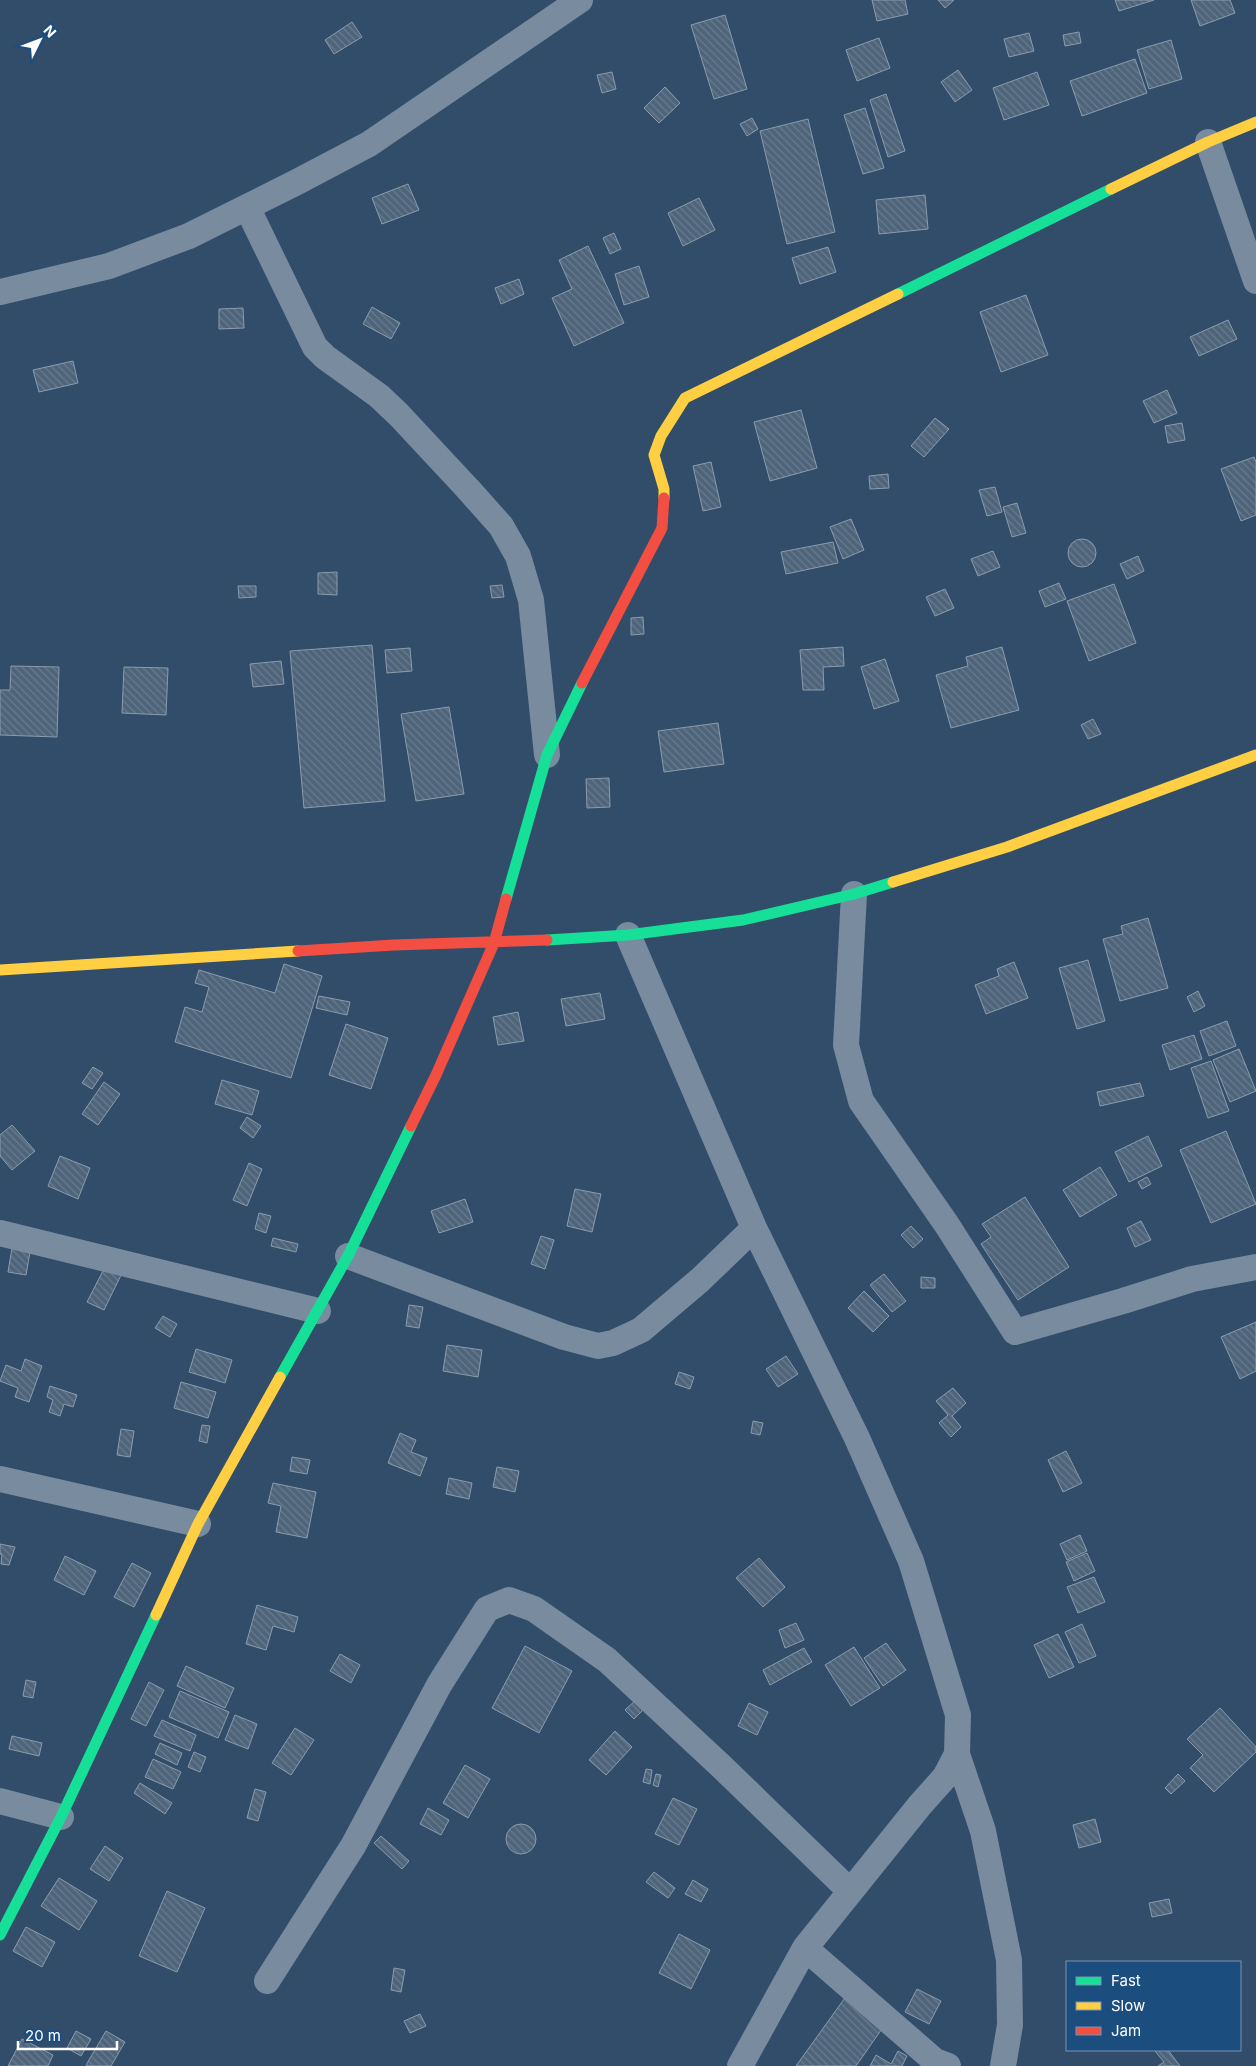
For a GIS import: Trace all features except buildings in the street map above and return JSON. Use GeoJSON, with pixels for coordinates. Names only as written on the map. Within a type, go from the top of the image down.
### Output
{"type":"FeatureCollection","features":[{"type":"Feature","properties":{"kind":"street"},"geometry":{"type":"LineString","coordinates":[[0,292],[109,266],[189,236],[247,207],[369,144],[580,0]]}},
{"type":"Feature","properties":{"kind":"street"},"geometry":{"type":"LineString","coordinates":[[0,1935],[61,1816],[198,1524],[348,1256],[436,1074],[494,943],[547,755],[598,650],[662,528],[664,489],[654,455],[661,436],[685,398],[1208,142],[1256,122]]}},
{"type":"Feature","properties":{"kind":"street"},"geometry":{"type":"LineString","coordinates":[[1208,142],[1256,281]]}},
{"type":"Feature","properties":{"kind":"street"},"geometry":{"type":"LineString","coordinates":[[247,207],[315,347],[325,357],[379,396],[418,433],[501,526],[518,556],[531,600],[547,755]]}},
{"type":"Feature","properties":{"kind":"street"},"geometry":{"type":"LineString","coordinates":[[2,974],[394,945],[494,943],[628,935],[743,920],[854,894],[1007,847],[1256,755]]}},
{"type":"Feature","properties":{"kind":"street"},"geometry":{"type":"LineString","coordinates":[[854,894],[846,1045],[861,1101],[947,1225],[1015,1332],[1192,1279],[1256,1267]]}},
{"type":"Feature","properties":{"kind":"street"},"geometry":{"type":"LineString","coordinates":[[628,935],[754,1228],[857,1438],[911,1561],[958,1715],[957,1754],[983,1831],[1009,1960],[1010,2025],[1003,2066]]}},
{"type":"Feature","properties":{"kind":"street"},"geometry":{"type":"LineString","coordinates":[[348,1256],[564,1337],[598,1346],[613,1344],[641,1330],[700,1280],[754,1228]]}},
{"type":"Feature","properties":{"kind":"street"},"geometry":{"type":"LineString","coordinates":[[0,1233],[318,1311]]}},
{"type":"Feature","properties":{"kind":"street"},"geometry":{"type":"LineString","coordinates":[[0,1479],[198,1524]]}},
{"type":"Feature","properties":{"kind":"street"},"geometry":{"type":"LineString","coordinates":[[267,1981],[353,1846],[438,1685],[487,1609],[509,1600],[534,1609],[607,1660],[722,1767],[850,1891]]}},
{"type":"Feature","properties":{"kind":"street"},"geometry":{"type":"LineString","coordinates":[[740,2066],[805,1948],[920,1805],[945,1777],[957,1754]]}},
{"type":"Feature","properties":{"kind":"street"},"geometry":{"type":"LineString","coordinates":[[0,1801],[61,1816]]}},
{"type":"Feature","properties":{"kind":"street"},"geometry":{"type":"LineString","coordinates":[[805,1948],[936,2061],[948,2066]]}},
{"type":"Feature","properties":{"kind":"traffic: fast"},"geometry":{"type":"LineString","coordinates":[[898,294],[1111,189]]}},
{"type":"Feature","properties":{"kind":"traffic: fast"},"geometry":{"type":"LineString","coordinates":[[506,899],[547,755],[582,683]]}},
{"type":"Feature","properties":{"kind":"traffic: fast"},"geometry":{"type":"LineString","coordinates":[[547,940],[628,935],[743,920],[854,894],[893,882]]}},
{"type":"Feature","properties":{"kind":"traffic: fast"},"geometry":{"type":"LineString","coordinates":[[280,1377],[348,1256],[411,1126]]}},
{"type":"Feature","properties":{"kind":"traffic: fast"},"geometry":{"type":"LineString","coordinates":[[0,1935],[61,1817],[156,1615]]}},
{"type":"Feature","properties":{"kind":"traffic: slow"},"geometry":{"type":"LineString","coordinates":[[1111,189],[1208,142],[1256,122]]}},
{"type":"Feature","properties":{"kind":"traffic: slow"},"geometry":{"type":"LineString","coordinates":[[664,498],[664,489],[654,455],[661,436],[685,398],[898,294]]}},
{"type":"Feature","properties":{"kind":"traffic: slow"},"geometry":{"type":"LineString","coordinates":[[893,882],[1007,847],[1256,755]]}},
{"type":"Feature","properties":{"kind":"traffic: slow"},"geometry":{"type":"LineString","coordinates":[[0,970],[298,951]]}},
{"type":"Feature","properties":{"kind":"traffic: slow"},"geometry":{"type":"LineString","coordinates":[[156,1615],[198,1524],[280,1377]]}},
{"type":"Feature","properties":{"kind":"traffic: jam"},"geometry":{"type":"LineString","coordinates":[[582,683],[662,528],[664,498]]}},
{"type":"Feature","properties":{"kind":"traffic: jam"},"geometry":{"type":"LineString","coordinates":[[411,1126],[436,1075],[494,943],[506,899]]}},
{"type":"Feature","properties":{"kind":"traffic: jam"},"geometry":{"type":"LineString","coordinates":[[298,951],[394,945],[547,940]]}}]}
